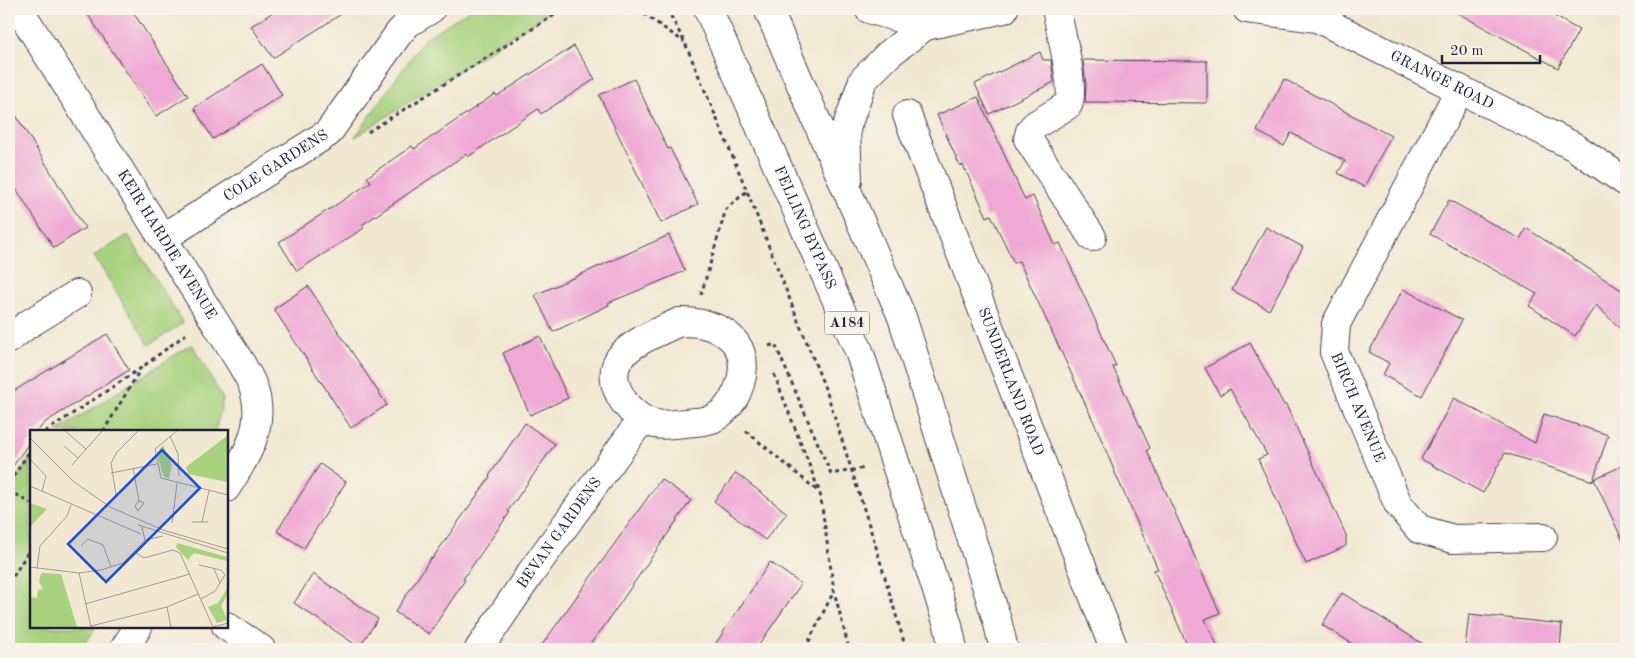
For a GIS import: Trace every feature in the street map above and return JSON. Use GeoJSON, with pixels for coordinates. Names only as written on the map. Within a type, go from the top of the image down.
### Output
{"type":"FeatureCollection","features":[{"type":"Feature","properties":{"kind":"main road","name":"KEIR HARDIE AVENUE"},"geometry":{"type":"LineString","coordinates":[[19,9],[242,365],[254,389],[258,411],[255,433],[248,452],[228,485]]}},
{"type":"Feature","properties":{"kind":"main road","name":"COLE GARDENS"},"geometry":{"type":"LineString","coordinates":[[163,238],[328,133],[399,33],[408,23],[431,9]]}},
{"type":"Feature","properties":{"kind":"main road","name":"FELLING BYPASS"},"geometry":{"type":"LineString","coordinates":[[708,9],[859,350],[948,625],[954,649]]}},
{"type":"Feature","properties":{"kind":"main road"},"geometry":{"type":"LineString","coordinates":[[768,9],[902,317],[997,620],[1004,649]]}},
{"type":"Feature","properties":{"kind":"main road"},"geometry":{"type":"LineString","coordinates":[[869,9],[925,26]]}},
{"type":"Feature","properties":{"kind":"main road"},"geometry":{"type":"LineString","coordinates":[[849,197],[846,129],[863,80],[889,54],[925,26],[1004,9]]}},
{"type":"Feature","properties":{"kind":"main road"},"geometry":{"type":"LineString","coordinates":[[1056,9],[1068,70],[1071,100],[1068,105],[1035,125],[1030,131],[1028,139],[1092,237]]}},
{"type":"Feature","properties":{"kind":"main road","name":"GRANGE ROAD"},"geometry":{"type":"LineString","coordinates":[[1247,9],[1317,18],[1573,146],[1626,182]]}},
{"type":"Feature","properties":{"kind":"main road","name":"BIRCH AVENUE"},"geometry":{"type":"LineString","coordinates":[[1460,89],[1336,324],[1334,352],[1398,504],[1419,530],[1453,539],[1543,537]]}},
{"type":"Feature","properties":{"kind":"main road","name":"SUNDERLAND ROAD"},"geometry":{"type":"LineString","coordinates":[[907,116],[1114,649]]}},
{"type":"Feature","properties":{"kind":"main road"},"geometry":{"type":"LineString","coordinates":[[9,339],[27,325],[77,294]]}},
{"type":"Feature","properties":{"kind":"main road"},"geometry":{"type":"LineString","coordinates":[[679,322],[694,322],[712,326],[724,332],[736,344],[754,353],[743,371],[734,400],[722,412],[710,420],[667,425],[656,424],[642,419],[624,403],[619,394],[615,381],[616,367],[621,356],[632,346],[679,322]]}},
{"type":"Feature","properties":{"kind":"main road","name":"BEVAN GARDENS"},"geometry":{"type":"LineString","coordinates":[[479,649],[530,574],[642,419]]}},
{"type":"Feature","properties":{"kind":"main road"},"geometry":{"type":"LineString","coordinates":[[228,627],[261,649]]}},
{"type":"Feature","properties":{"kind":"main road"},"geometry":{"type":"LineString","coordinates":[[124,649],[137,628]]}},
{"type":"Feature","properties":{"kind":"path"},"geometry":{"type":"LineString","coordinates":[[328,133],[351,142],[564,9]]}},
{"type":"Feature","properties":{"kind":"path"},"geometry":{"type":"LineString","coordinates":[[638,9],[685,43]]}},
{"type":"Feature","properties":{"kind":"path"},"geometry":{"type":"LineString","coordinates":[[667,9],[685,43],[747,191],[828,396],[906,649]]}},
{"type":"Feature","properties":{"kind":"path"},"geometry":{"type":"LineString","coordinates":[[685,43],[692,40]]}},
{"type":"Feature","properties":{"kind":"path"},"geometry":{"type":"LineString","coordinates":[[694,322],[726,209],[747,191]]}},
{"type":"Feature","properties":{"kind":"path"},"geometry":{"type":"LineString","coordinates":[[48,430],[142,368],[211,316]]}},
{"type":"Feature","properties":{"kind":"path"},"geometry":{"type":"LineString","coordinates":[[849,649],[834,591],[820,493],[754,353],[775,344],[831,474],[895,462]]}},
{"type":"Feature","properties":{"kind":"path"},"geometry":{"type":"LineString","coordinates":[[104,430],[142,368]]}},
{"type":"Feature","properties":{"kind":"path"},"geometry":{"type":"LineString","coordinates":[[722,412],[820,493]]}},
{"type":"Feature","properties":{"kind":"path"},"geometry":{"type":"LineString","coordinates":[[9,483],[30,451]]}},
{"type":"Feature","properties":{"kind":"path"},"geometry":{"type":"LineString","coordinates":[[9,490],[30,503]]}},
{"type":"Feature","properties":{"kind":"path"},"geometry":{"type":"LineString","coordinates":[[9,583],[30,550]]}},
{"type":"Feature","properties":{"kind":"path"},"geometry":{"type":"LineString","coordinates":[[806,649],[834,591]]}},
{"type":"Feature","properties":{"kind":"green space"},"geometry":{"type":"Polygon","coordinates":[[[471,9],[554,9],[355,137],[425,38],[471,9]]]}},
{"type":"Feature","properties":{"kind":"green space"},"geometry":{"type":"Polygon","coordinates":[[[128,235],[183,323],[149,345],[94,256],[128,235]]]}},
{"type":"Feature","properties":{"kind":"green space"},"geometry":{"type":"Polygon","coordinates":[[[192,344],[223,399],[215,430],[59,430],[192,344]]]}},
{"type":"Feature","properties":{"kind":"green space"},"geometry":{"type":"Polygon","coordinates":[[[30,458],[30,628],[95,628],[82,649],[9,649],[9,490],[30,458]]]}},
{"type":"Feature","properties":{"kind":"building"},"geometry":{"type":"Polygon","coordinates":[[[84,9],[131,9],[188,96],[156,116],[84,9]]]}},
{"type":"Feature","properties":{"kind":"building"},"geometry":{"type":"Polygon","coordinates":[[[278,9],[349,9],[273,58],[251,26],[278,9]]]}},
{"type":"Feature","properties":{"kind":"building"},"geometry":{"type":"Polygon","coordinates":[[[1450,9],[1558,9],[1554,16],[1579,30],[1558,68],[1450,9]]]}},
{"type":"Feature","properties":{"kind":"building"},"geometry":{"type":"Polygon","coordinates":[[[574,46],[595,79],[541,114],[538,109],[468,157],[466,154],[362,225],[364,228],[297,271],[279,242],[371,182],[367,177],[412,146],[414,149],[495,94],[497,96],[574,46]]]}},
{"type":"Feature","properties":{"kind":"building"},"geometry":{"type":"Polygon","coordinates":[[[1040,52],[1043,60],[1051,60],[1054,82],[989,114],[975,84],[1040,52]]]}},
{"type":"Feature","properties":{"kind":"building"},"geometry":{"type":"Polygon","coordinates":[[[1083,60],[1207,61],[1207,103],[1085,102],[1086,85],[1083,60]]]}},
{"type":"Feature","properties":{"kind":"building"},"geometry":{"type":"Polygon","coordinates":[[[262,64],[282,95],[213,139],[194,108],[262,64]]]}},
{"type":"Feature","properties":{"kind":"building"},"geometry":{"type":"Polygon","coordinates":[[[634,79],[668,149],[670,148],[698,204],[661,223],[599,95],[634,79]]]}},
{"type":"Feature","properties":{"kind":"building"},"geometry":{"type":"Polygon","coordinates":[[[1284,79],[1391,136],[1364,187],[1338,173],[1345,161],[1291,133],[1284,146],[1257,131],[1284,79]]]}},
{"type":"Feature","properties":{"kind":"building"},"geometry":{"type":"Polygon","coordinates":[[[978,97],[1025,200],[1033,196],[1055,245],[1060,243],[1116,366],[1113,367],[1150,448],[1147,450],[1220,613],[1205,619],[1219,649],[1189,649],[1154,570],[1158,569],[1097,429],[1019,261],[1014,263],[991,215],[987,217],[963,165],[960,166],[937,115],[978,97]]]}},
{"type":"Feature","properties":{"kind":"building"},"geometry":{"type":"Polygon","coordinates":[[[9,104],[85,228],[54,248],[9,178],[9,104]]]}},
{"type":"Feature","properties":{"kind":"building"},"geometry":{"type":"Polygon","coordinates":[[[1449,200],[1520,239],[1526,228],[1626,293],[1626,334],[1596,305],[1575,336],[1529,306],[1537,294],[1430,234],[1449,200]]]}},
{"type":"Feature","properties":{"kind":"building"},"geometry":{"type":"Polygon","coordinates":[[[1266,227],[1303,247],[1269,310],[1232,290],[1266,227]]]}},
{"type":"Feature","properties":{"kind":"building"},"geometry":{"type":"Polygon","coordinates":[[[669,235],[685,271],[608,303],[609,305],[553,332],[535,295],[669,235]]]}},
{"type":"Feature","properties":{"kind":"building"},"geometry":{"type":"Polygon","coordinates":[[[308,286],[387,405],[351,428],[274,309],[308,286]]]}},
{"type":"Feature","properties":{"kind":"building"},"geometry":{"type":"Polygon","coordinates":[[[1403,289],[1462,320],[1422,396],[1383,375],[1389,363],[1369,352],[1403,289]]]}},
{"type":"Feature","properties":{"kind":"building"},"geometry":{"type":"Polygon","coordinates":[[[107,334],[129,370],[44,423],[39,430],[30,430],[30,441],[9,472],[9,394],[107,334]]]}},
{"type":"Feature","properties":{"kind":"building"},"geometry":{"type":"Polygon","coordinates":[[[540,336],[568,398],[530,415],[503,353],[540,336]]]}},
{"type":"Feature","properties":{"kind":"building"},"geometry":{"type":"Polygon","coordinates":[[[1250,343],[1284,405],[1286,405],[1346,535],[1346,546],[1306,564],[1258,459],[1267,455],[1230,389],[1220,395],[1205,368],[1250,343]]]}},
{"type":"Feature","properties":{"kind":"building"},"geometry":{"type":"Polygon","coordinates":[[[1454,398],[1535,443],[1544,414],[1608,435],[1593,481],[1505,453],[1483,493],[1421,459],[1454,398]]]}},
{"type":"Feature","properties":{"kind":"building"},"geometry":{"type":"Polygon","coordinates":[[[525,423],[555,444],[508,511],[510,512],[463,579],[465,580],[429,634],[395,612],[431,558],[490,477],[525,423]]]}},
{"type":"Feature","properties":{"kind":"building"},"geometry":{"type":"Polygon","coordinates":[[[320,464],[346,482],[304,548],[277,531],[320,464]]]}},
{"type":"Feature","properties":{"kind":"building"},"geometry":{"type":"Polygon","coordinates":[[[1626,464],[1626,548],[1594,479],[1626,464]]]}},
{"type":"Feature","properties":{"kind":"building"},"geometry":{"type":"Polygon","coordinates":[[[736,473],[787,513],[765,540],[714,501],[736,473]]]}},
{"type":"Feature","properties":{"kind":"building"},"geometry":{"type":"Polygon","coordinates":[[[661,479],[691,500],[603,628],[586,649],[539,649],[661,479]]]}},
{"type":"Feature","properties":{"kind":"building"},"geometry":{"type":"Polygon","coordinates":[[[770,562],[801,584],[756,649],[712,649],[770,562]]]}},
{"type":"Feature","properties":{"kind":"building"},"geometry":{"type":"Polygon","coordinates":[[[313,574],[378,619],[359,647],[294,603],[313,574]]]}},
{"type":"Feature","properties":{"kind":"building"},"geometry":{"type":"Polygon","coordinates":[[[1342,593],[1431,649],[1361,649],[1322,625],[1342,593]]]}},
{"type":"Feature","properties":{"kind":"building"},"geometry":{"type":"Polygon","coordinates":[[[1469,614],[1562,624],[1560,649],[1465,649],[1469,614]]]}}]}
